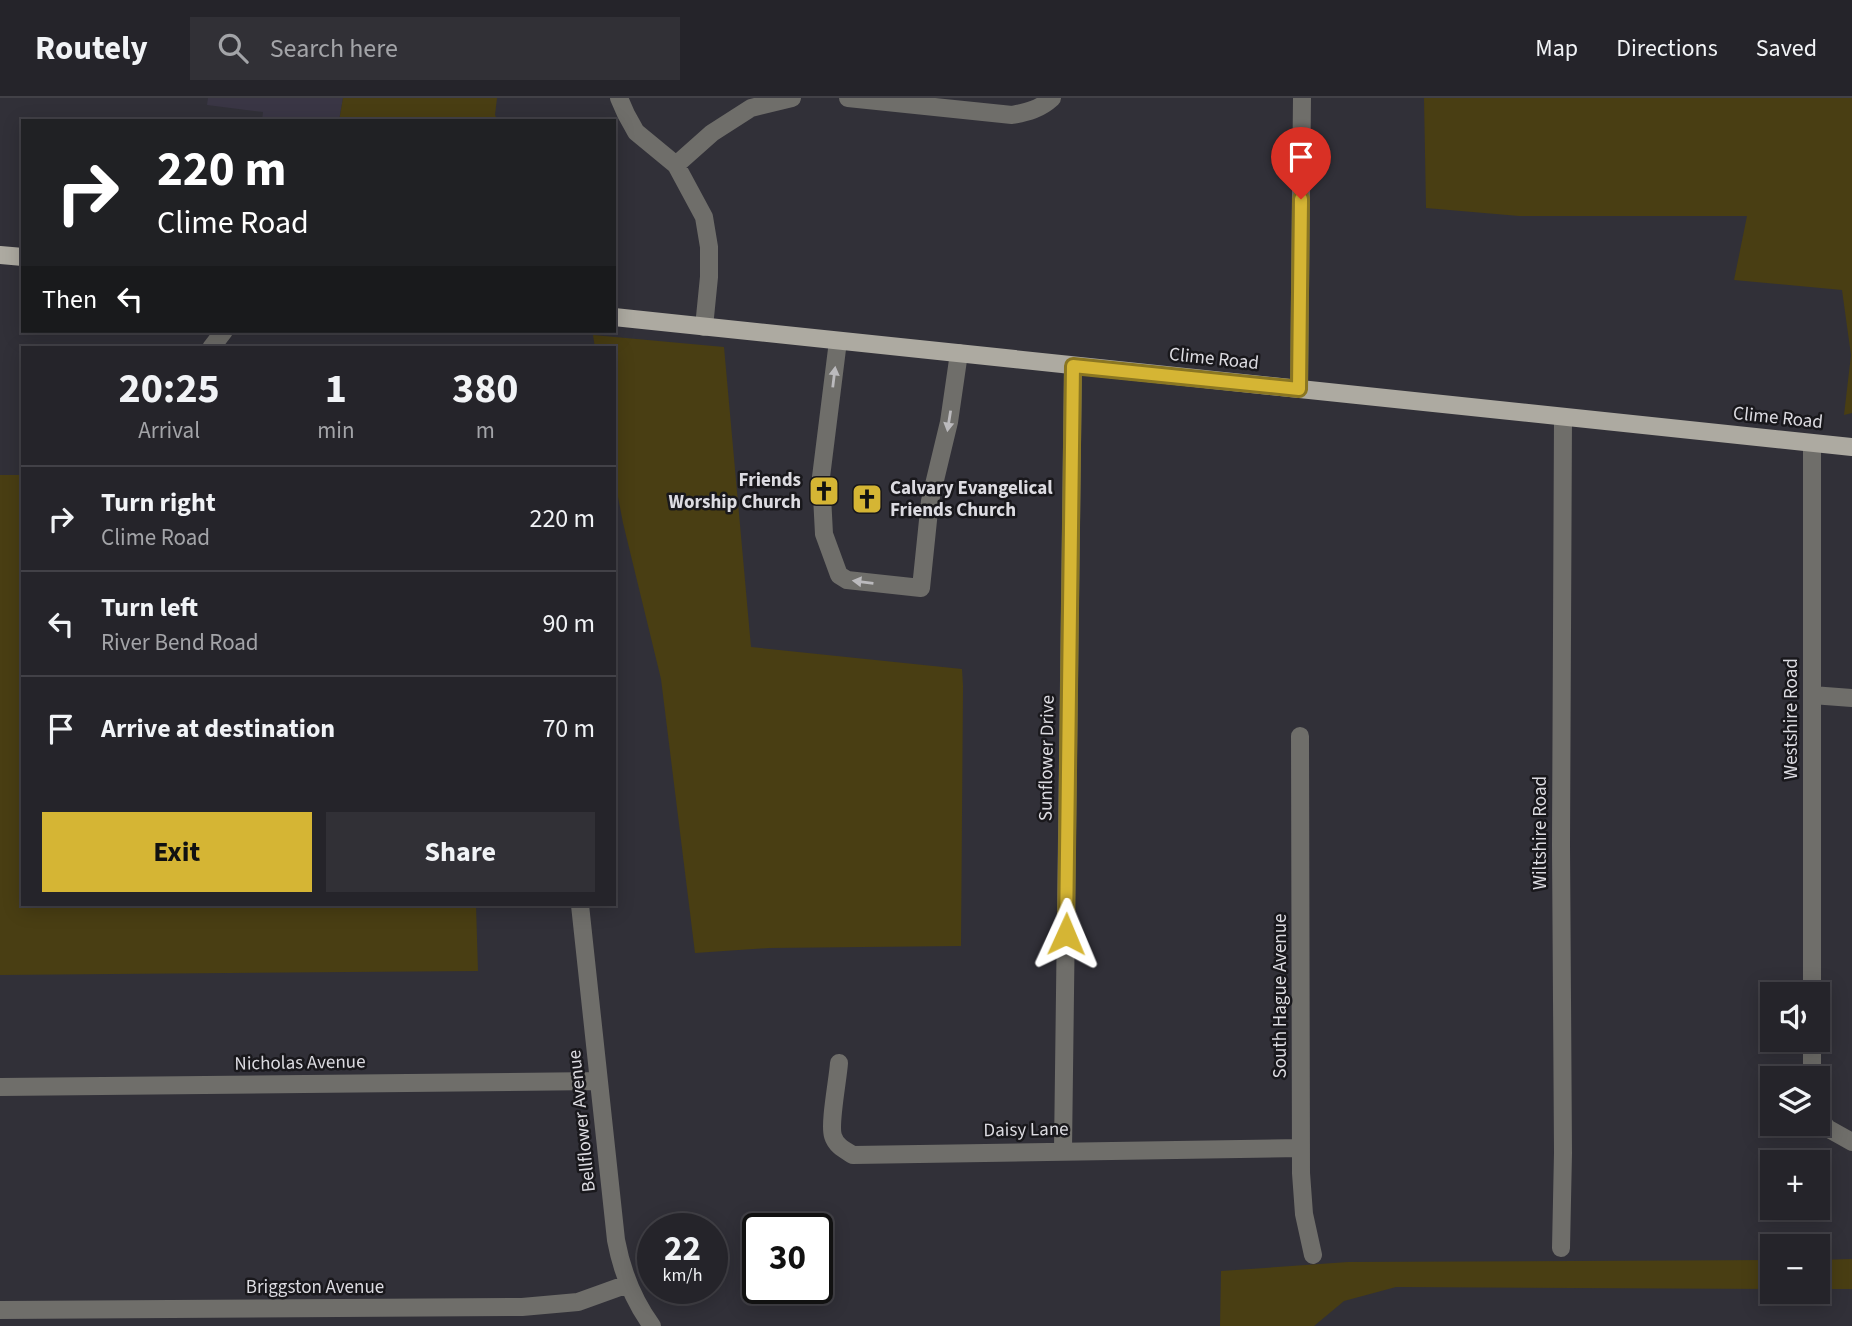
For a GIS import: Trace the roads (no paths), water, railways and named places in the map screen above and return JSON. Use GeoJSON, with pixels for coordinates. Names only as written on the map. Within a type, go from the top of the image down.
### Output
{"type":"FeatureCollection","features":[{"type":"Feature","properties":{"kind":"main road"},"geometry":{"type":"LineString","coordinates":[[0,255],[21,257]]}},
{"type":"Feature","properties":{"kind":"main road","name":"Clime Road"},"geometry":{"type":"LineString","coordinates":[[616,317],[1852,447]]}},
{"type":"Feature","properties":{"kind":"street"},"geometry":{"type":"LineString","coordinates":[[619,98],[636,132],[676,165],[704,217],[709,247],[704,327]]}},
{"type":"Feature","properties":{"kind":"street"},"geometry":{"type":"LineString","coordinates":[[676,165],[712,133],[751,108],[792,98]]}},
{"type":"Feature","properties":{"kind":"street"},"geometry":{"type":"LineString","coordinates":[[848,98],[1012,115],[1029,112],[1052,98]]}},
{"type":"Feature","properties":{"kind":"street"},"geometry":{"type":"LineString","coordinates":[[1299,389],[1302,98]]}},
{"type":"Feature","properties":{"kind":"street"},"geometry":{"type":"LineString","coordinates":[[838,341],[821,477],[824,534],[839,575],[847,580],[885,585],[921,588],[930,501],[949,422],[958,354]]}},
{"type":"Feature","properties":{"kind":"street","name":"Sunflower Drive"},"geometry":{"type":"LineString","coordinates":[[1063,1150],[1073,366]]}},
{"type":"Feature","properties":{"kind":"street","name":"Wiltshire Road"},"geometry":{"type":"LineString","coordinates":[[1560,1248],[1563,1153],[1563,418]]}},
{"type":"Feature","properties":{"kind":"street","name":"Westshire Road"},"geometry":{"type":"LineString","coordinates":[[1812,444],[1812,982]]}},
{"type":"Feature","properties":{"kind":"street"},"geometry":{"type":"LineString","coordinates":[[1812,695],[1852,698]]}},
{"type":"Feature","properties":{"kind":"street","name":"South Hague Avenue"},"geometry":{"type":"LineString","coordinates":[[1300,736],[1301,1173],[1304,1214],[1313,1255]]}},
{"type":"Feature","properties":{"kind":"street","name":"Bellflower Avenue"},"geometry":{"type":"LineString","coordinates":[[580,906],[620,1264],[652,1326]]}},
{"type":"Feature","properties":{"kind":"street","name":"Daisy Lane"},"geometry":{"type":"LineString","coordinates":[[839,1063],[833,1137],[841,1149],[853,1155],[1301,1148]]}},
{"type":"Feature","properties":{"kind":"street","name":"Nicholas Avenue"},"geometry":{"type":"LineString","coordinates":[[0,1087],[600,1082]]}},
{"type":"Feature","properties":{"kind":"street"},"geometry":{"type":"LineString","coordinates":[[1830,1126],[1852,1142]]}},
{"type":"Feature","properties":{"kind":"street","name":"Briggston Avenue"},"geometry":{"type":"LineString","coordinates":[[0,1310],[194,1317],[522,1307],[578,1302],[628,1284]]}},
{"type":"Feature","properties":{"kind":"place","name":"Friends Worship Church"},"geometry":{"type":"Point","coordinates":[824,491]}},
{"type":"Feature","properties":{"kind":"place","name":"Calvary Evangelical Friends Church"},"geometry":{"type":"Point","coordinates":[867,499]}}]}
